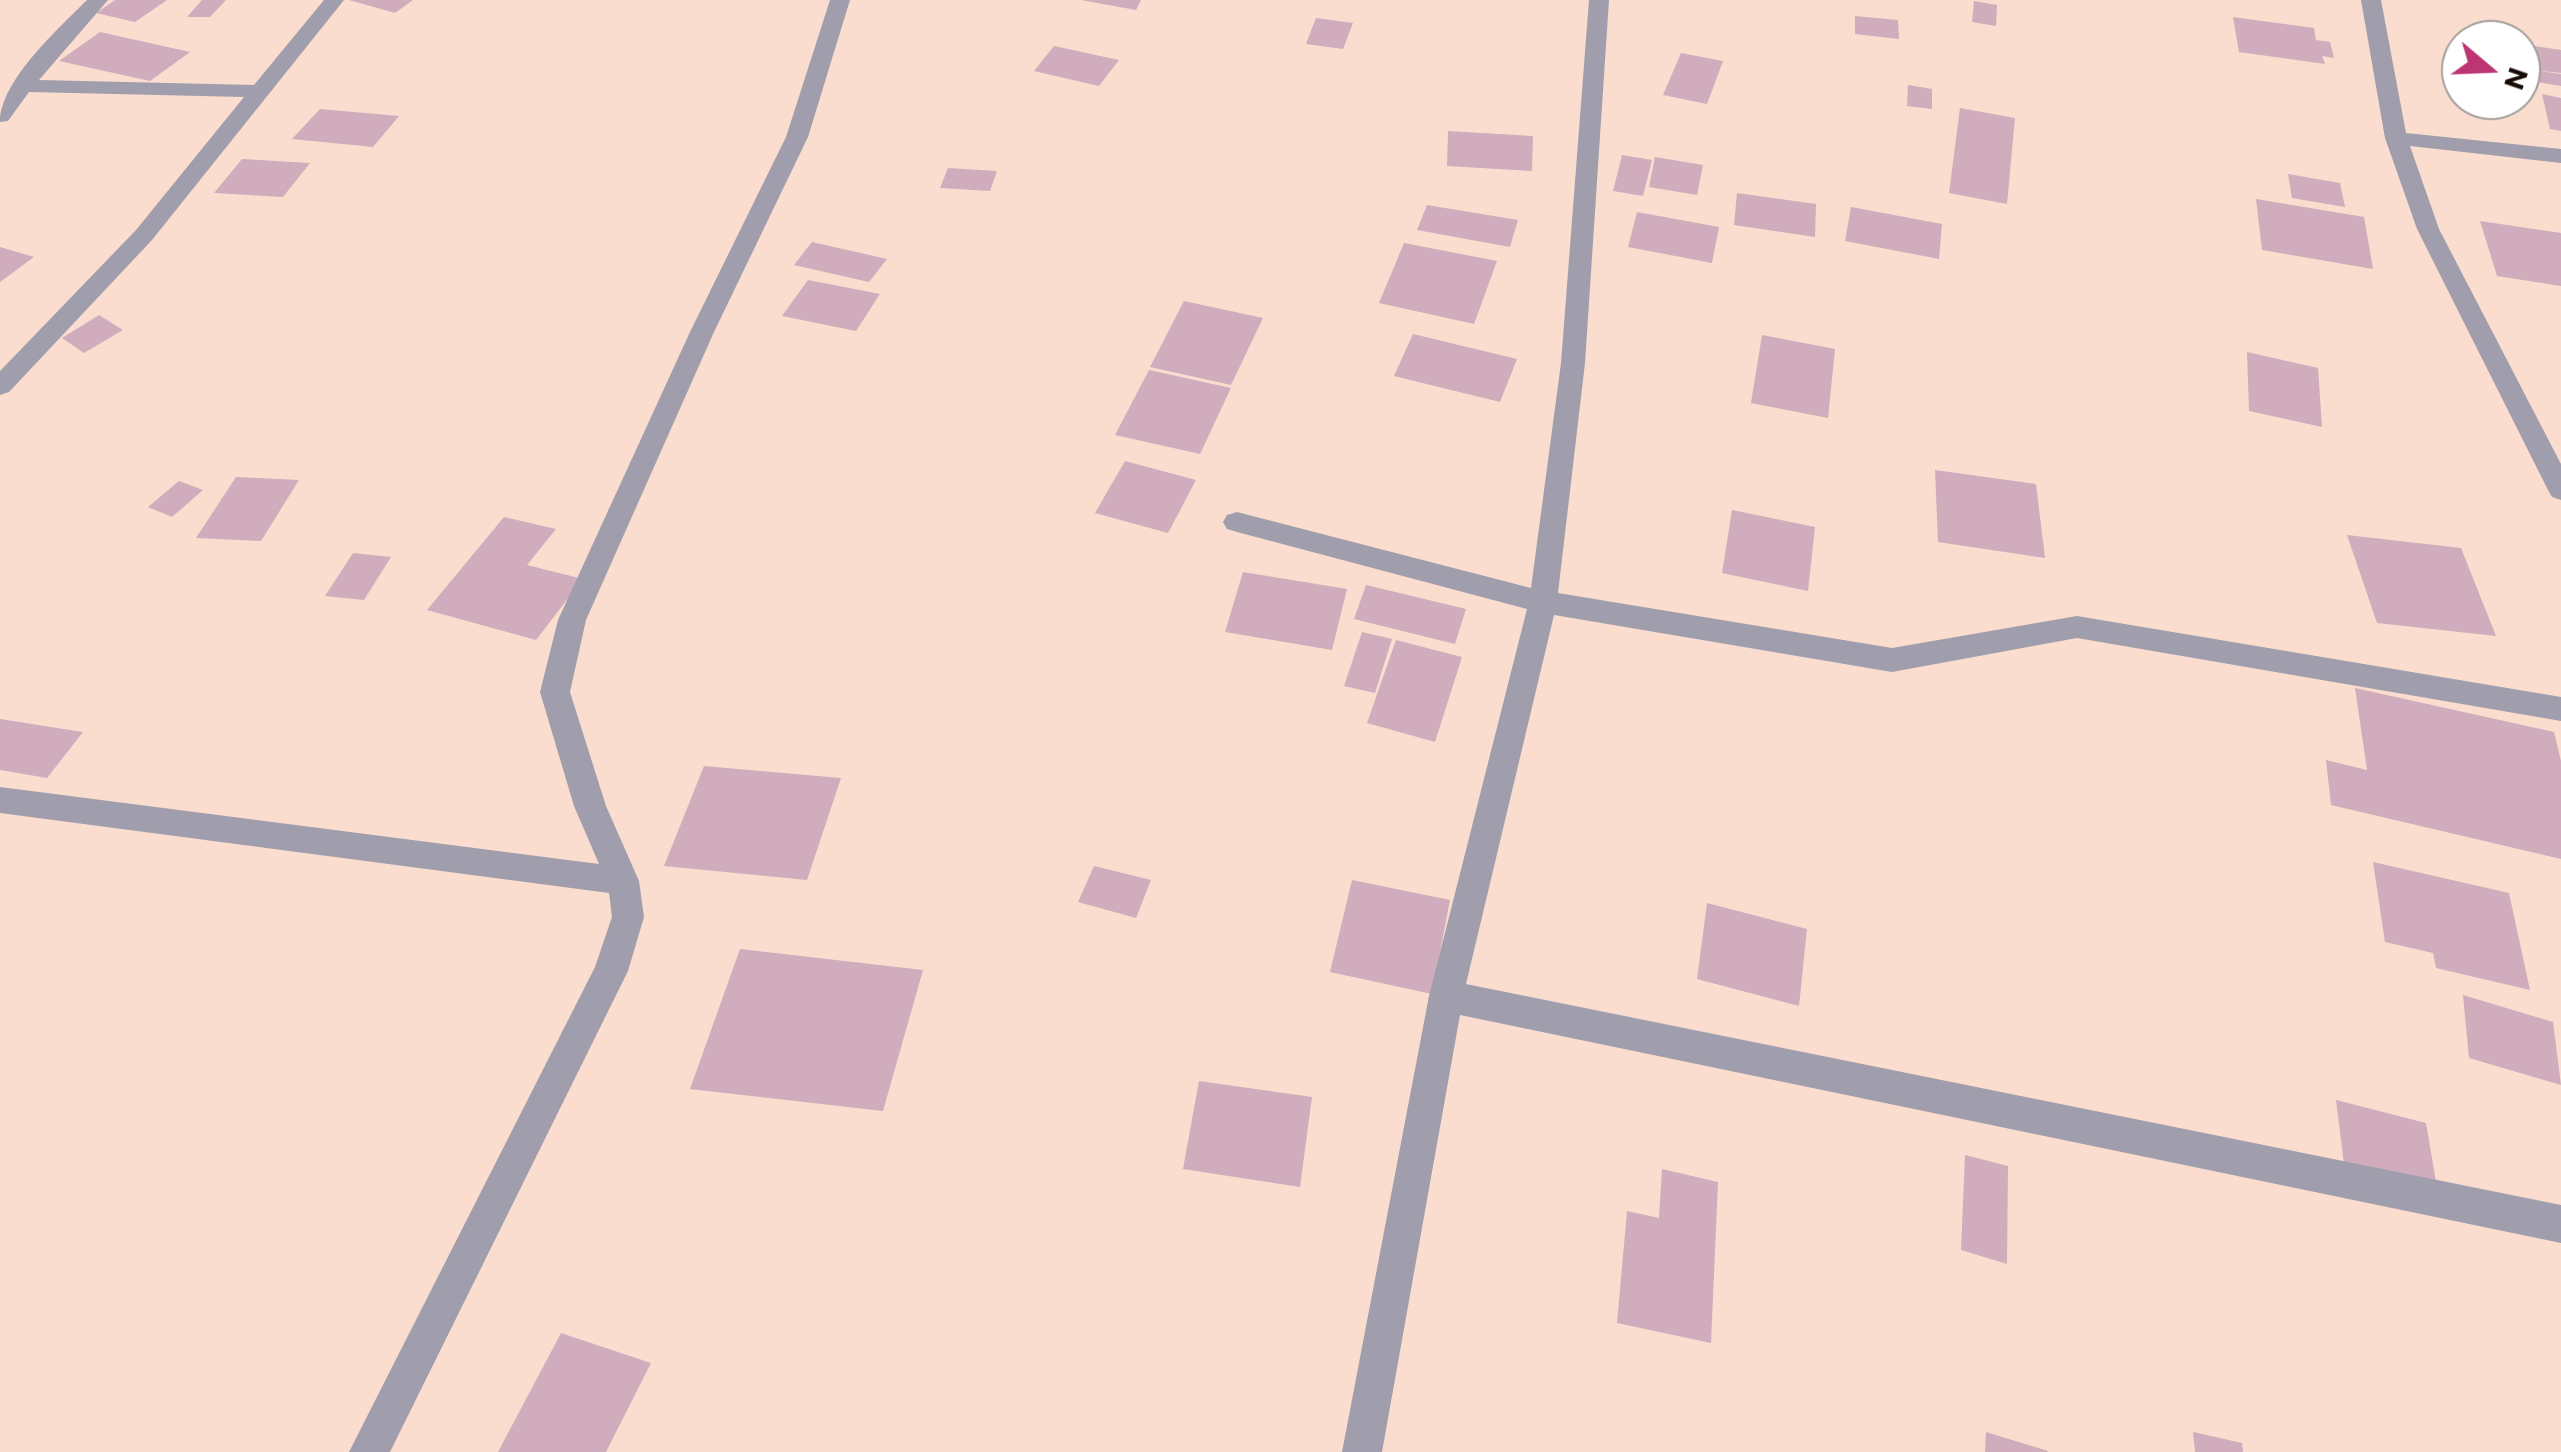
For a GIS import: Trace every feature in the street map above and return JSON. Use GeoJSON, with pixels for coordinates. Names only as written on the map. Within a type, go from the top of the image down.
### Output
{"type":"FeatureCollection","features":[{"type":"Feature","properties":{"kind":"street"},"geometry":{"type":"LineString","coordinates":[[0,116],[58,41],[98,0]]}},
{"type":"Feature","properties":{"kind":"street"},"geometry":{"type":"LineString","coordinates":[[0,386],[144,235],[334,0]]}},
{"type":"Feature","properties":{"kind":"street"},"geometry":{"type":"LineString","coordinates":[[369,1452],[611,971],[628,917],[623,882],[590,806],[555,692],[572,620],[797,137],[840,0]]}},
{"type":"Feature","properties":{"kind":"street"},"geometry":{"type":"LineString","coordinates":[[1362,1452],[1446,996],[1543,602],[1573,363],[1599,0]]}},
{"type":"Feature","properties":{"kind":"street"},"geometry":{"type":"LineString","coordinates":[[2371,0],[2396,138],[2446,270],[2561,490]]}},
{"type":"Feature","properties":{"kind":"street"},"geometry":{"type":"LineString","coordinates":[[23,86],[260,91]]}},
{"type":"Feature","properties":{"kind":"street"},"geometry":{"type":"LineString","coordinates":[[2396,138],[2561,156]]}},
{"type":"Feature","properties":{"kind":"street"},"geometry":{"type":"LineString","coordinates":[[1236,522],[1543,602],[1892,660],[2077,627],[2561,709]]}},
{"type":"Feature","properties":{"kind":"street"},"geometry":{"type":"LineString","coordinates":[[0,800],[623,882]]}},
{"type":"Feature","properties":{"kind":"street"},"geometry":{"type":"LineString","coordinates":[[1446,996],[2561,1224]]}},
{"type":"Feature","properties":{"kind":"building"},"geometry":{"type":"Polygon","coordinates":[[[115,0],[167,0],[135,22],[96,13],[115,0]]]}},
{"type":"Feature","properties":{"kind":"building"},"geometry":{"type":"Polygon","coordinates":[[[202,0],[226,0],[210,17],[187,17],[202,0]]]}},
{"type":"Feature","properties":{"kind":"building"},"geometry":{"type":"Polygon","coordinates":[[[349,0],[413,0],[395,13],[349,0]]]}},
{"type":"Feature","properties":{"kind":"building"},"geometry":{"type":"Polygon","coordinates":[[[1081,0],[1141,0],[1136,10],[1081,0]]]}},
{"type":"Feature","properties":{"kind":"building"},"geometry":{"type":"Polygon","coordinates":[[[1974,1],[1997,5],[1996,26],[1972,22],[1974,1]]]}},
{"type":"Feature","properties":{"kind":"building"},"geometry":{"type":"Polygon","coordinates":[[[1855,16],[1898,20],[1899,39],[1855,34],[1855,16]]]}},
{"type":"Feature","properties":{"kind":"building"},"geometry":{"type":"Polygon","coordinates":[[[2233,17],[2314,28],[2316,40],[2330,42],[2334,58],[2322,56],[2325,64],[2239,52],[2233,17]]]}},
{"type":"Feature","properties":{"kind":"building"},"geometry":{"type":"Polygon","coordinates":[[[1316,18],[1353,23],[1343,49],[1306,44],[1316,18]]]}},
{"type":"Feature","properties":{"kind":"building"},"geometry":{"type":"Polygon","coordinates":[[[100,32],[190,52],[150,81],[59,61],[100,32]]]}},
{"type":"Feature","properties":{"kind":"building"},"geometry":{"type":"Polygon","coordinates":[[[1054,46],[1119,60],[1099,86],[1034,71],[1054,46]]]}},
{"type":"Feature","properties":{"kind":"building"},"geometry":{"type":"Polygon","coordinates":[[[2541,47],[2561,50],[2561,73],[2541,71],[2541,47]]]}},
{"type":"Feature","properties":{"kind":"building"},"geometry":{"type":"Polygon","coordinates":[[[1681,53],[1723,61],[1707,104],[1663,95],[1681,53]]]}},
{"type":"Feature","properties":{"kind":"building"},"geometry":{"type":"Polygon","coordinates":[[[2541,71],[2561,74],[2561,86],[2541,83],[2541,71]]]}},
{"type":"Feature","properties":{"kind":"building"},"geometry":{"type":"Polygon","coordinates":[[[1908,85],[1932,89],[1932,109],[1907,106],[1908,85]]]}},
{"type":"Feature","properties":{"kind":"building"},"geometry":{"type":"Polygon","coordinates":[[[2542,94],[2561,98],[2561,131],[2550,129],[2542,94]]]}},
{"type":"Feature","properties":{"kind":"building"},"geometry":{"type":"Polygon","coordinates":[[[1960,108],[2015,118],[2007,204],[1949,193],[1960,108]]]}},
{"type":"Feature","properties":{"kind":"building"},"geometry":{"type":"Polygon","coordinates":[[[320,109],[399,116],[373,147],[292,139],[320,109]]]}},
{"type":"Feature","properties":{"kind":"building"},"geometry":{"type":"Polygon","coordinates":[[[1448,131],[1533,136],[1532,171],[1447,166],[1448,131]]]}},
{"type":"Feature","properties":{"kind":"building"},"geometry":{"type":"Polygon","coordinates":[[[1622,155],[1652,160],[1643,196],[1613,191],[1622,155]]]}},
{"type":"Feature","properties":{"kind":"building"},"geometry":{"type":"Polygon","coordinates":[[[1655,157],[1703,165],[1697,195],[1649,187],[1655,157]]]}},
{"type":"Feature","properties":{"kind":"building"},"geometry":{"type":"Polygon","coordinates":[[[242,159],[310,163],[283,197],[214,193],[242,159]]]}},
{"type":"Feature","properties":{"kind":"building"},"geometry":{"type":"Polygon","coordinates":[[[948,168],[997,171],[990,191],[940,188],[948,168]]]}},
{"type":"Feature","properties":{"kind":"building"},"geometry":{"type":"Polygon","coordinates":[[[2288,174],[2340,183],[2345,207],[2292,198],[2288,174]]]}},
{"type":"Feature","properties":{"kind":"building"},"geometry":{"type":"Polygon","coordinates":[[[1737,193],[1816,204],[1815,237],[1734,225],[1737,193]]]}},
{"type":"Feature","properties":{"kind":"building"},"geometry":{"type":"Polygon","coordinates":[[[2256,199],[2364,217],[2373,269],[2262,250],[2256,199]]]}},
{"type":"Feature","properties":{"kind":"building"},"geometry":{"type":"Polygon","coordinates":[[[1427,205],[1518,220],[1510,247],[1417,230],[1427,205]]]}},
{"type":"Feature","properties":{"kind":"building"},"geometry":{"type":"Polygon","coordinates":[[[1851,207],[1942,224],[1939,259],[1845,241],[1851,207]]]}},
{"type":"Feature","properties":{"kind":"building"},"geometry":{"type":"Polygon","coordinates":[[[1637,212],[1719,227],[1712,263],[1628,247],[1637,212]]]}},
{"type":"Feature","properties":{"kind":"building"},"geometry":{"type":"Polygon","coordinates":[[[2480,221],[2561,233],[2561,286],[2497,276],[2480,221]]]}},
{"type":"Feature","properties":{"kind":"building"},"geometry":{"type":"Polygon","coordinates":[[[812,242],[887,259],[869,282],[794,265],[812,242]]]}},
{"type":"Feature","properties":{"kind":"building"},"geometry":{"type":"Polygon","coordinates":[[[1404,243],[1497,261],[1474,324],[1379,303],[1404,243]]]}},
{"type":"Feature","properties":{"kind":"building"},"geometry":{"type":"Polygon","coordinates":[[[0,247],[34,257],[0,282],[0,247]]]}},
{"type":"Feature","properties":{"kind":"building"},"geometry":{"type":"Polygon","coordinates":[[[808,280],[880,294],[856,331],[782,316],[808,280]]]}},
{"type":"Feature","properties":{"kind":"building"},"geometry":{"type":"Polygon","coordinates":[[[1184,301],[1263,318],[1231,385],[1150,367],[1184,301]]]}},
{"type":"Feature","properties":{"kind":"building"},"geometry":{"type":"Polygon","coordinates":[[[99,315],[123,330],[84,353],[62,338],[99,315]]]}},
{"type":"Feature","properties":{"kind":"building"},"geometry":{"type":"Polygon","coordinates":[[[1413,334],[1517,359],[1500,402],[1394,376],[1413,334]]]}},
{"type":"Feature","properties":{"kind":"building"},"geometry":{"type":"Polygon","coordinates":[[[1762,335],[1835,349],[1828,418],[1751,403],[1762,335]]]}},
{"type":"Feature","properties":{"kind":"building"},"geometry":{"type":"Polygon","coordinates":[[[2247,352],[2318,368],[2322,427],[2249,411],[2247,352]]]}},
{"type":"Feature","properties":{"kind":"building"},"geometry":{"type":"Polygon","coordinates":[[[1149,370],[1231,388],[1200,454],[1115,435],[1149,370]]]}},
{"type":"Feature","properties":{"kind":"building"},"geometry":{"type":"Polygon","coordinates":[[[1125,461],[1196,480],[1168,533],[1095,513],[1125,461]]]}},
{"type":"Feature","properties":{"kind":"building"},"geometry":{"type":"Polygon","coordinates":[[[1935,470],[2036,484],[2045,558],[1938,542],[1935,470]]]}},
{"type":"Feature","properties":{"kind":"building"},"geometry":{"type":"Polygon","coordinates":[[[236,477],[299,480],[261,541],[196,538],[236,477]]]}},
{"type":"Feature","properties":{"kind":"building"},"geometry":{"type":"Polygon","coordinates":[[[179,481],[203,490],[172,517],[148,507],[179,481]]]}},
{"type":"Feature","properties":{"kind":"building"},"geometry":{"type":"Polygon","coordinates":[[[1732,510],[1815,527],[1808,591],[1722,573],[1732,510]]]}},
{"type":"Feature","properties":{"kind":"building"},"geometry":{"type":"Polygon","coordinates":[[[504,517],[556,529],[527,565],[583,579],[536,640],[427,610],[504,517]]]}},
{"type":"Feature","properties":{"kind":"building"},"geometry":{"type":"Polygon","coordinates":[[[2347,535],[2461,548],[2496,636],[2377,623],[2347,535]]]}},
{"type":"Feature","properties":{"kind":"building"},"geometry":{"type":"Polygon","coordinates":[[[353,553],[391,557],[364,600],[325,596],[353,553]]]}},
{"type":"Feature","properties":{"kind":"building"},"geometry":{"type":"Polygon","coordinates":[[[1243,572],[1347,589],[1332,650],[1225,632],[1243,572]]]}},
{"type":"Feature","properties":{"kind":"building"},"geometry":{"type":"Polygon","coordinates":[[[1366,585],[1466,609],[1455,644],[1354,619],[1366,585]]]}},
{"type":"Feature","properties":{"kind":"building"},"geometry":{"type":"Polygon","coordinates":[[[1362,632],[1392,639],[1375,693],[1344,686],[1362,632]]]}},
{"type":"Feature","properties":{"kind":"building"},"geometry":{"type":"Polygon","coordinates":[[[1396,640],[1462,657],[1435,742],[1367,723],[1396,640]]]}},
{"type":"Feature","properties":{"kind":"building"},"geometry":{"type":"Polygon","coordinates":[[[2355,688],[2554,732],[2561,761],[2561,859],[2331,805],[2326,760],[2367,770],[2355,688]]]}},
{"type":"Feature","properties":{"kind":"building"},"geometry":{"type":"Polygon","coordinates":[[[0,719],[83,732],[47,778],[0,770],[0,719]]]}},
{"type":"Feature","properties":{"kind":"building"},"geometry":{"type":"Polygon","coordinates":[[[704,766],[841,778],[807,880],[664,866],[704,766]]]}},
{"type":"Feature","properties":{"kind":"building"},"geometry":{"type":"Polygon","coordinates":[[[2373,862],[2509,893],[2530,990],[2436,968],[2433,953],[2385,942],[2373,862]]]}},
{"type":"Feature","properties":{"kind":"building"},"geometry":{"type":"Polygon","coordinates":[[[1094,866],[1151,880],[1136,918],[1078,902],[1094,866]]]}},
{"type":"Feature","properties":{"kind":"building"},"geometry":{"type":"Polygon","coordinates":[[[1352,880],[1450,900],[1432,994],[1330,972],[1352,880]]]}},
{"type":"Feature","properties":{"kind":"building"},"geometry":{"type":"Polygon","coordinates":[[[1707,903],[1807,929],[1799,1006],[1697,979],[1707,903]]]}},
{"type":"Feature","properties":{"kind":"building"},"geometry":{"type":"Polygon","coordinates":[[[740,949],[923,970],[883,1111],[690,1089],[740,949]]]}},
{"type":"Feature","properties":{"kind":"building"},"geometry":{"type":"Polygon","coordinates":[[[2463,995],[2553,1022],[2561,1085],[2469,1058],[2463,995]]]}},
{"type":"Feature","properties":{"kind":"building"},"geometry":{"type":"Polygon","coordinates":[[[1199,1081],[1312,1097],[1300,1187],[1183,1169],[1199,1081]]]}},
{"type":"Feature","properties":{"kind":"building"},"geometry":{"type":"Polygon","coordinates":[[[2336,1100],[2426,1123],[2437,1188],[2344,1164],[2336,1100]]]}},
{"type":"Feature","properties":{"kind":"building"},"geometry":{"type":"Polygon","coordinates":[[[1965,1155],[2008,1166],[2007,1264],[1961,1250],[1965,1155]]]}},
{"type":"Feature","properties":{"kind":"building"},"geometry":{"type":"Polygon","coordinates":[[[1662,1169],[1718,1182],[1711,1343],[1617,1323],[1627,1211],[1659,1218],[1662,1169]]]}},
{"type":"Feature","properties":{"kind":"building"},"geometry":{"type":"Polygon","coordinates":[[[561,1333],[651,1363],[606,1452],[498,1452],[561,1333]]]}},
{"type":"Feature","properties":{"kind":"building"},"geometry":{"type":"Polygon","coordinates":[[[1986,1432],[2048,1451],[1985,1452],[1986,1432]]]}},
{"type":"Feature","properties":{"kind":"building"},"geometry":{"type":"Polygon","coordinates":[[[2193,1432],[2242,1443],[2243,1452],[2195,1452],[2193,1432]]]}}]}
